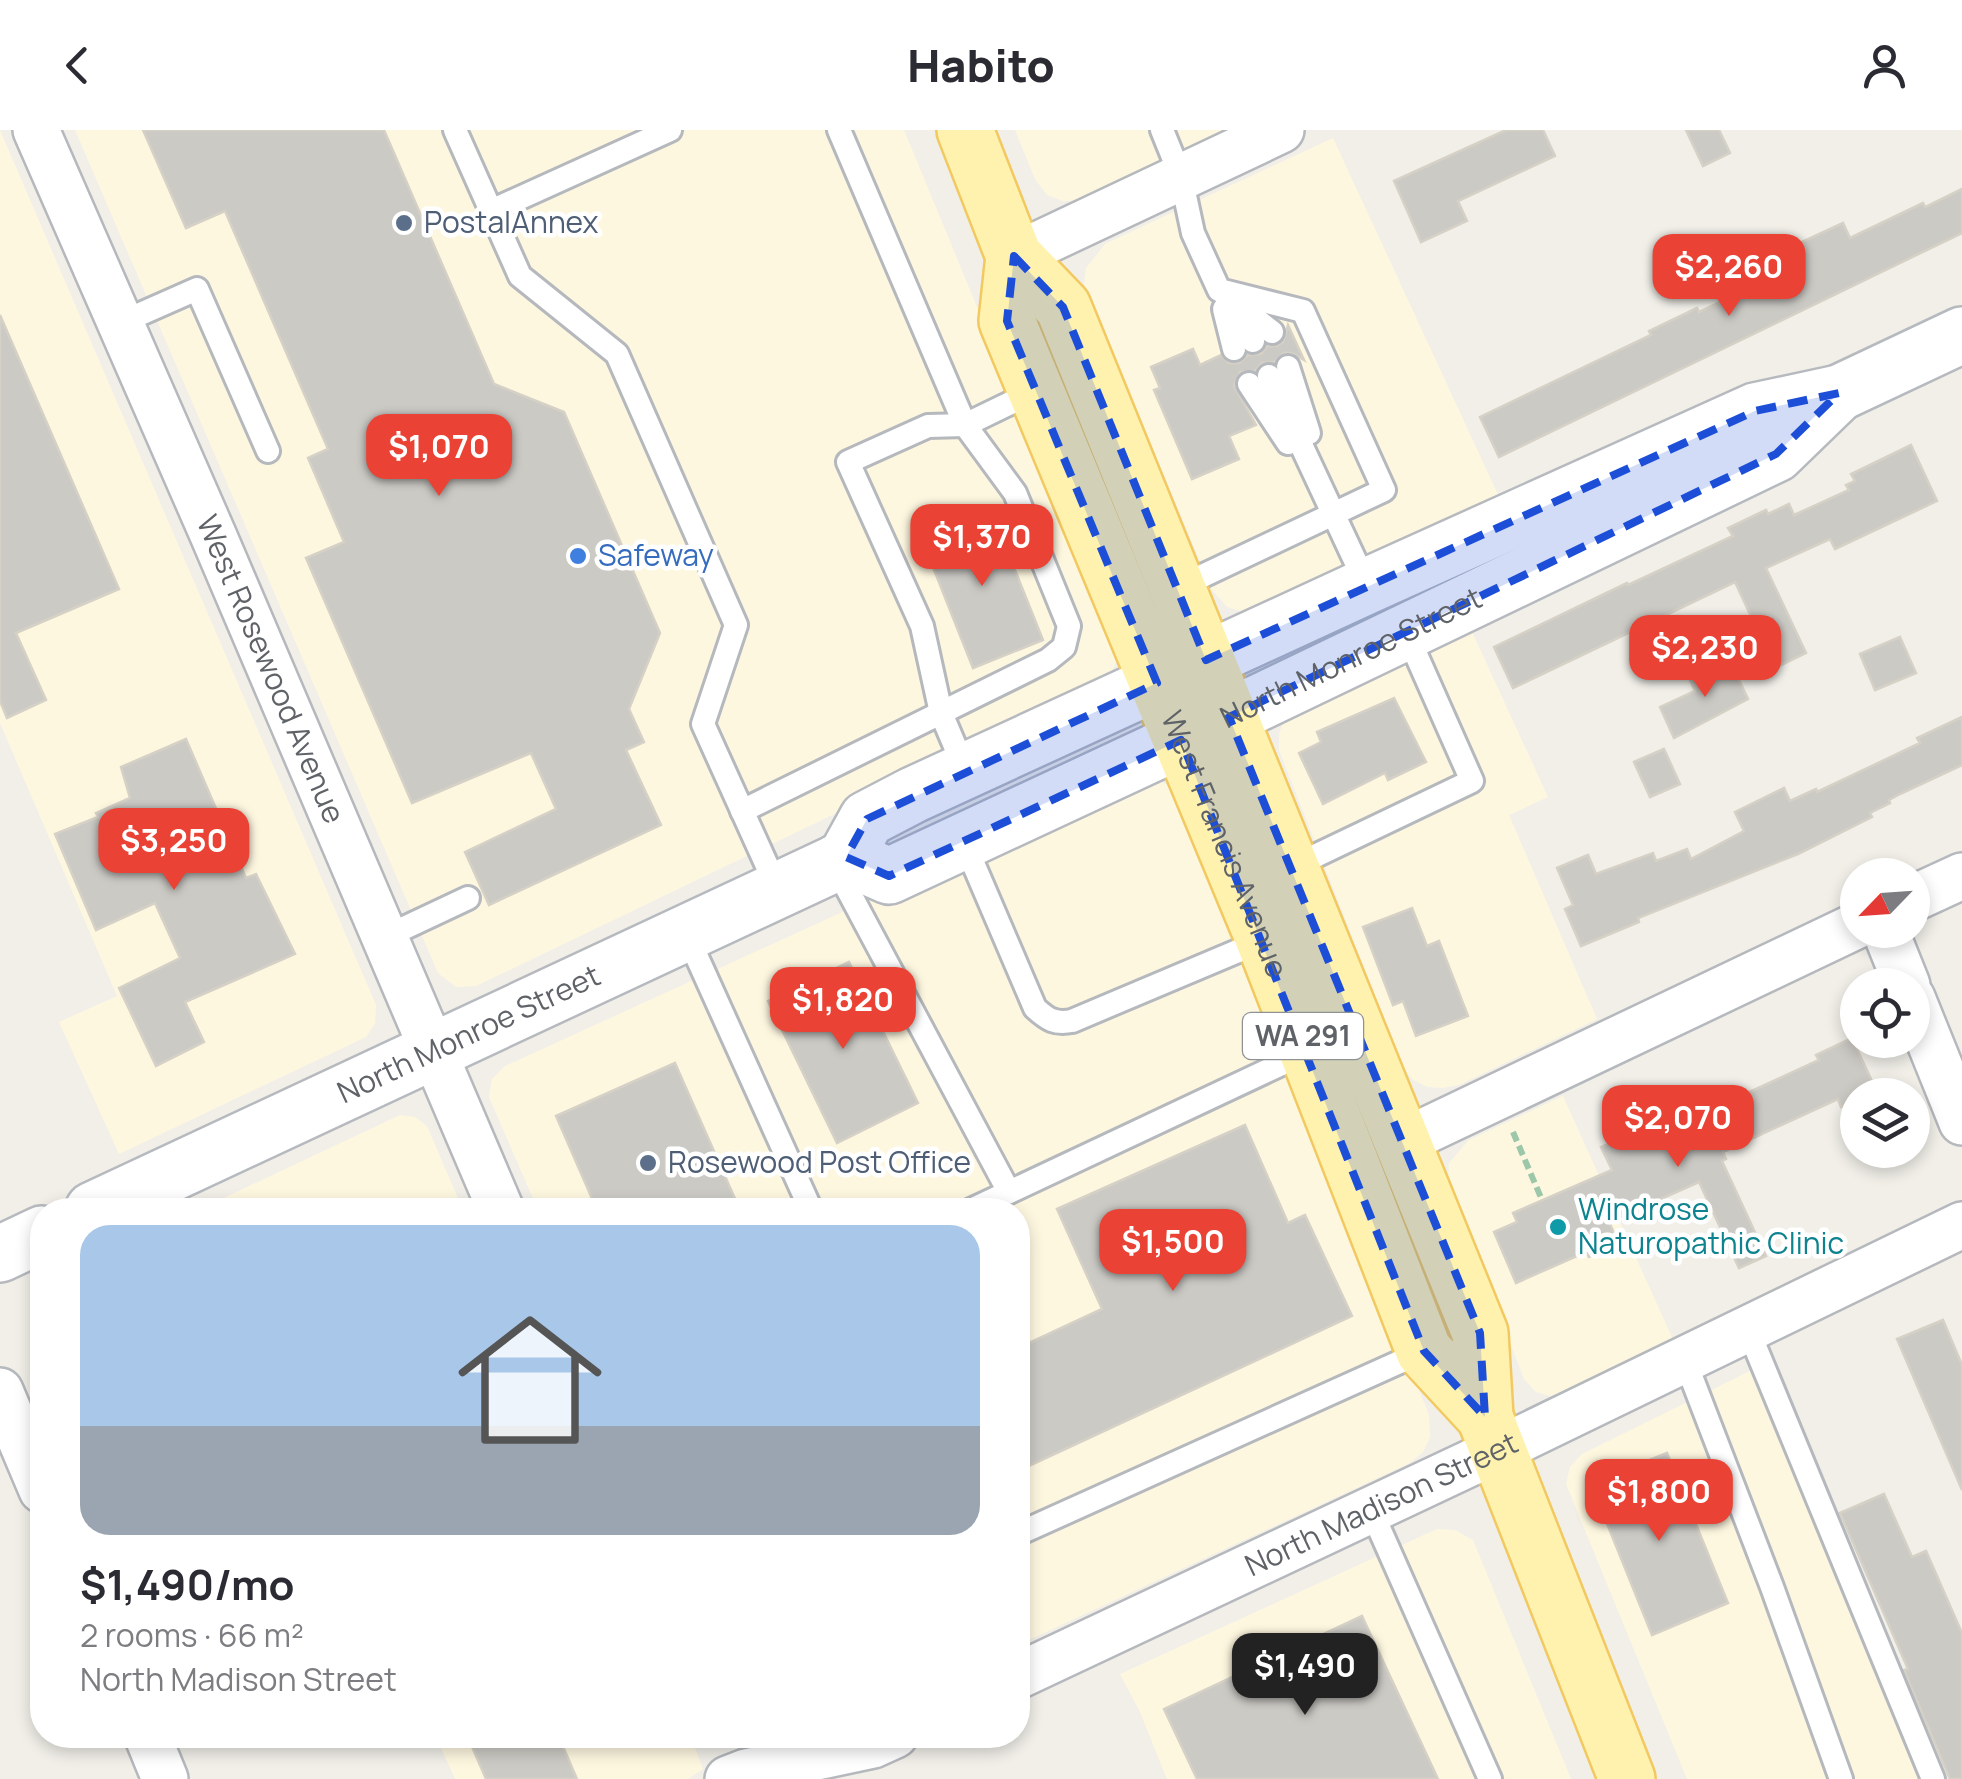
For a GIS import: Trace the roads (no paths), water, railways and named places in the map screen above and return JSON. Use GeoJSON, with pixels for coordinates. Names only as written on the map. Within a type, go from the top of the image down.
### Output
{"type":"FeatureCollection","features":[{"type":"Feature","properties":{"kind":"main road","name":"West Francis Avenue"},"geometry":{"type":"LineString","coordinates":[[964,130],[1014,256],[1063,307],[1206,660],[1205,728],[1264,940],[1424,1352],[1491,1434]]}},
{"type":"Feature","properties":{"kind":"main road","name":"West Francis Avenue"},"geometry":{"type":"LineString","coordinates":[[1014,256],[1006,321],[1157,683],[1205,728],[1290,868],[1480,1333],[1491,1434],[1626,1779]]}},
{"type":"Feature","properties":{"kind":"main road","name":"North Monroe Street"},"geometry":{"type":"LineString","coordinates":[[119,1198],[840,861],[867,819],[966,772],[1755,411],[1839,393],[1962,335]]}},
{"type":"Feature","properties":{"kind":"main road","name":"North Monroe Street"},"geometry":{"type":"LineString","coordinates":[[840,861],[889,876],[1205,728],[1776,454],[1839,393]]}},
{"type":"Feature","properties":{"kind":"main road"},"geometry":{"type":"LineString","coordinates":[[0,1254],[30,1240]]}},
{"type":"Feature","properties":{"kind":"street","name":"West Rosewood Avenue"},"geometry":{"type":"LineString","coordinates":[[36,130],[496,1198]]}},
{"type":"Feature","properties":{"kind":"street"},"geometry":{"type":"LineString","coordinates":[[1014,256],[1281,130]]}},
{"type":"Feature","properties":{"kind":"street"},"geometry":{"type":"LineString","coordinates":[[1930,891],[1962,876]]}},
{"type":"Feature","properties":{"kind":"street"},"geometry":{"type":"LineString","coordinates":[[1402,1142],[1840,934]]}},
{"type":"Feature","properties":{"kind":"street"},"geometry":{"type":"LineString","coordinates":[[1930,1043],[1962,1122]]}},
{"type":"Feature","properties":{"kind":"street","name":"North Madison Street"},"geometry":{"type":"LineString","coordinates":[[1030,1670],[1371,1510],[1491,1434],[1684,1358],[1962,1225]]}},
{"type":"Feature","properties":{"kind":"street"},"geometry":{"type":"LineString","coordinates":[[0,1390],[30,1461]]}},
{"type":"Feature","properties":{"kind":"street"},"geometry":{"type":"LineString","coordinates":[[152,1748],[165,1779]]}},
{"type":"Feature","properties":{"kind":"street"},"geometry":{"type":"LineString","coordinates":[[735,1762],[881,1749]]}},
{"type":"Feature","properties":{"kind":"lane"},"geometry":{"type":"LineString","coordinates":[[456,130],[520,276],[617,354],[736,625],[703,724],[778,890]]}},
{"type":"Feature","properties":{"kind":"lane"},"geometry":{"type":"LineString","coordinates":[[491,210],[670,130]]}},
{"type":"Feature","properties":{"kind":"lane"},"geometry":{"type":"LineString","coordinates":[[742,811],[1048,660],[1064,647],[1069,626],[1016,493],[964,425],[840,130]]}},
{"type":"Feature","properties":{"kind":"lane"},"geometry":{"type":"LineString","coordinates":[[1162,130],[1181,177],[1193,233],[1219,290],[1253,341],[1219,290]]}},
{"type":"Feature","properties":{"kind":"lane"},"geometry":{"type":"LineString","coordinates":[[120,323],[197,289],[268,451]]}},
{"type":"Feature","properties":{"kind":"lane"},"geometry":{"type":"LineString","coordinates":[[1177,588],[1384,490],[1303,311],[1219,290]]}},
{"type":"Feature","properties":{"kind":"lane"},"geometry":{"type":"LineString","coordinates":[[1334,513],[1269,376],[1367,586]]}},
{"type":"Feature","properties":{"kind":"lane"},"geometry":{"type":"LineString","coordinates":[[966,772],[942,713],[922,626],[848,462],[928,426],[964,425],[1035,391]]}},
{"type":"Feature","properties":{"kind":"lane"},"geometry":{"type":"LineString","coordinates":[[1290,868],[1472,781],[1406,632]]}},
{"type":"Feature","properties":{"kind":"lane"},"geometry":{"type":"LineString","coordinates":[[963,841],[1035,1008],[1048,1020],[1072,1020],[1264,940]]}},
{"type":"Feature","properties":{"kind":"lane"},"geometry":{"type":"LineString","coordinates":[[840,861],[1009,1192]]}},
{"type":"Feature","properties":{"kind":"lane"},"geometry":{"type":"LineString","coordinates":[[384,938],[468,898]]}},
{"type":"Feature","properties":{"kind":"lane"},"geometry":{"type":"LineString","coordinates":[[686,933],[806,1198]]}},
{"type":"Feature","properties":{"kind":"lane"},"geometry":{"type":"LineString","coordinates":[[996,1198],[1309,1051]]}},
{"type":"Feature","properties":{"kind":"lane"},"geometry":{"type":"LineString","coordinates":[[1747,1327],[1932,1779]]}},
{"type":"Feature","properties":{"kind":"lane"},"geometry":{"type":"LineString","coordinates":[[1030,1529],[1424,1352]]}},
{"type":"Feature","properties":{"kind":"lane"},"geometry":{"type":"LineString","coordinates":[[1684,1358],[1841,1779]]}},
{"type":"Feature","properties":{"kind":"lane"},"geometry":{"type":"LineString","coordinates":[[1371,1510],[1490,1779]]}},
{"type":"Feature","properties":{"kind":"place","name":"PostalAnnex"},"geometry":{"type":"Point","coordinates":[404,223]}},
{"type":"Feature","properties":{"kind":"place","name":"Safeway"},"geometry":{"type":"Point","coordinates":[578,556]}},
{"type":"Feature","properties":{"kind":"place","name":"Rosewood Post Office"},"geometry":{"type":"Point","coordinates":[648,1163]}},
{"type":"Feature","properties":{"kind":"place","name":"Windrose Naturopathic Clinic"},"geometry":{"type":"Point","coordinates":[1558,1227]}}]}
